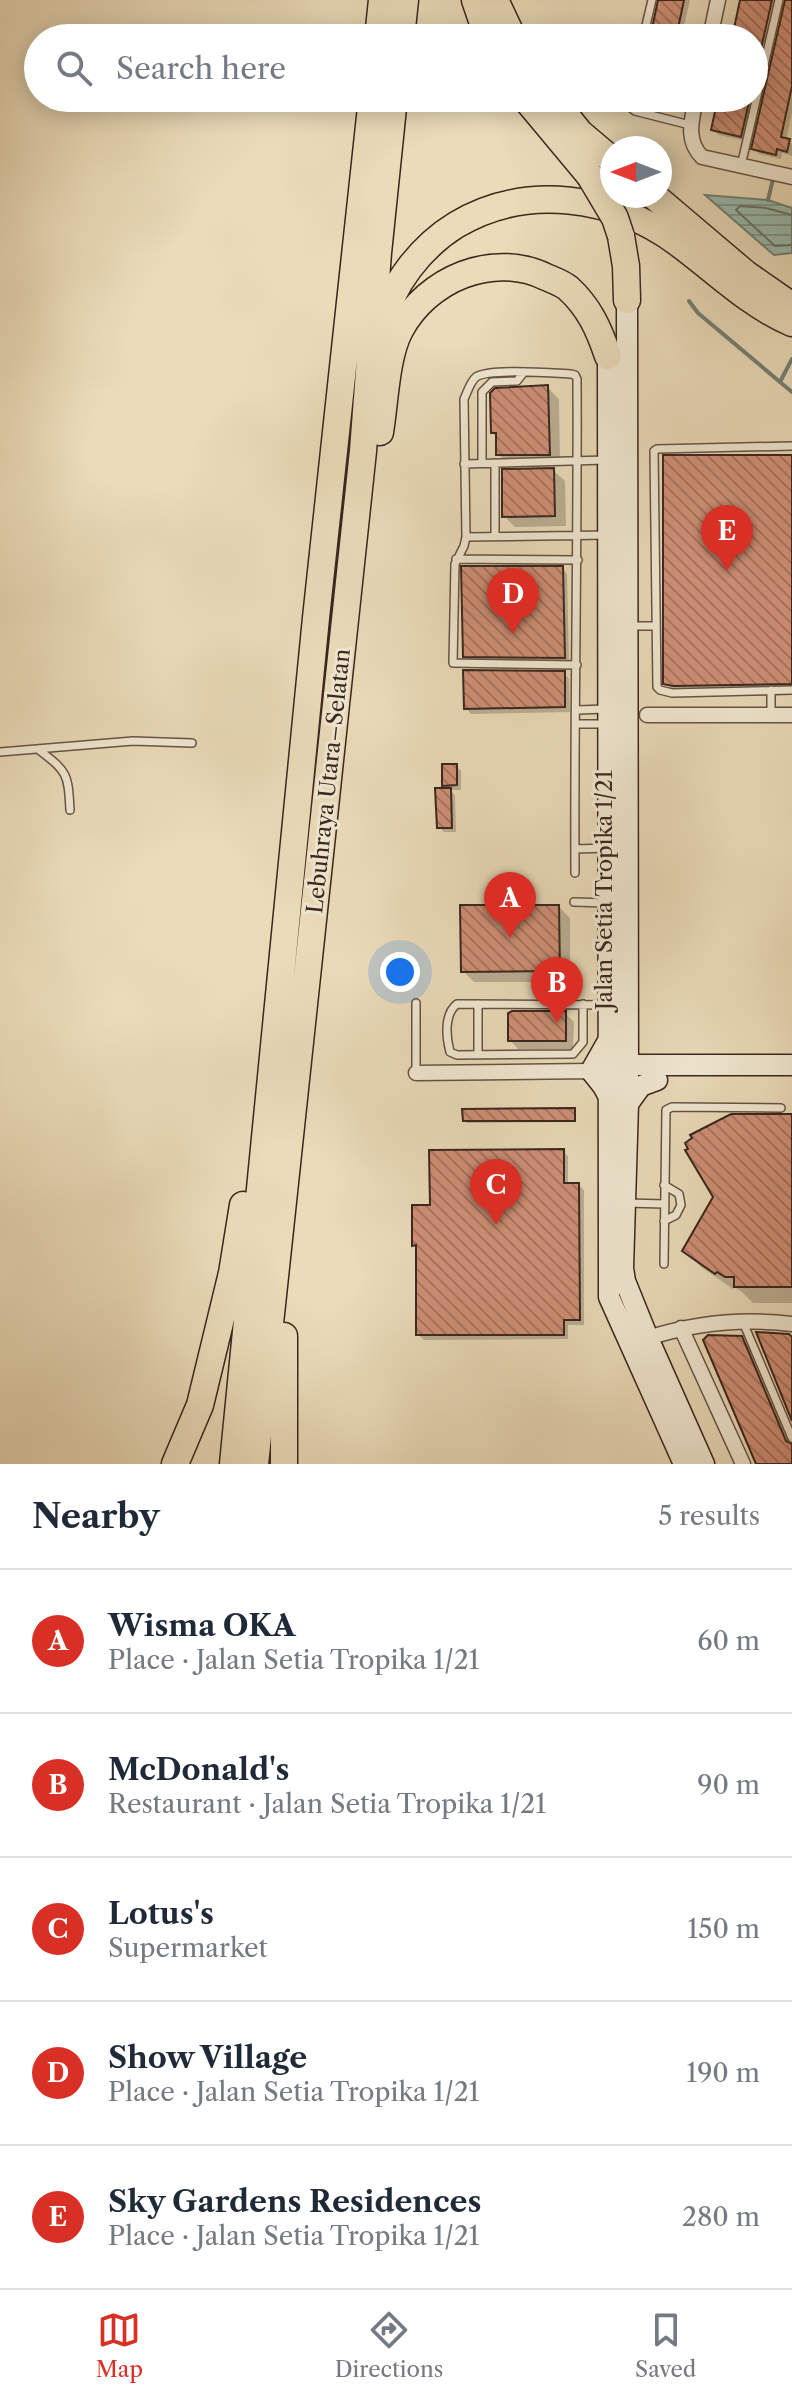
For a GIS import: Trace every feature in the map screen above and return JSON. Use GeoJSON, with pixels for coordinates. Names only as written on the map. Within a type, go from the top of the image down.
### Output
{"type":"FeatureCollection","features":[{"type":"Feature","properties":{"kind":"highway"},"geometry":{"type":"LineString","coordinates":[[379,24],[382,0]]}},
{"type":"Feature","properties":{"kind":"highway"},"geometry":{"type":"LineString","coordinates":[[402,24],[405,0]]}},
{"type":"Feature","properties":{"kind":"highway"},"geometry":{"type":"LineString","coordinates":[[475,0],[483,24]]}},
{"type":"Feature","properties":{"kind":"highway"},"geometry":{"type":"LineString","coordinates":[[495,0],[506,24]]}},
{"type":"Feature","properties":{"kind":"highway","name":"Lebuhraya Utara–Selatan"},"geometry":{"type":"LineString","coordinates":[[233,1464],[316,618],[370,112]]}},
{"type":"Feature","properties":{"kind":"highway","name":"Lebuhraya Utara–Selatan"},"geometry":{"type":"LineString","coordinates":[[255,1464],[363,451],[393,112]]}},
{"type":"Feature","properties":{"kind":"highway"},"geometry":{"type":"LineString","coordinates":[[537,112],[590,176],[615,218],[626,266],[627,300]]}},
{"type":"Feature","properties":{"kind":"highway"},"geometry":{"type":"LineString","coordinates":[[563,112],[580,133],[600,150]]}},
{"type":"Feature","properties":{"kind":"highway"},"geometry":{"type":"LineString","coordinates":[[363,451],[387,304],[403,275],[445,232],[480,211],[522,200],[571,199],[624,212],[676,242],[758,305],[792,323]]}},
{"type":"Feature","properties":{"kind":"highway"},"geometry":{"type":"LineString","coordinates":[[668,208],[746,274],[792,306]]}},
{"type":"Feature","properties":{"kind":"highway"},"geometry":{"type":"LineString","coordinates":[[346,618],[368,519],[390,367],[399,332],[416,305],[434,289],[466,273],[497,266],[535,271],[566,287],[590,312],[608,356]]}},
{"type":"Feature","properties":{"kind":"highway"},"geometry":{"type":"LineString","coordinates":[[175,1464],[200,1405],[232,1273],[278,1011]]}},
{"type":"Feature","properties":{"kind":"highway"},"geometry":{"type":"LineString","coordinates":[[283,1220],[284,1464]]}},
{"type":"Feature","properties":{"kind":"street"},"geometry":{"type":"LineString","coordinates":[[713,24],[718,0]]}},
{"type":"Feature","properties":{"kind":"street"},"geometry":{"type":"LineString","coordinates":[[693,112],[690,125],[693,145],[702,157],[792,177]]}},
{"type":"Feature","properties":{"kind":"street","name":"Jalan Setia Tropika 1/21"},"geometry":{"type":"LineString","coordinates":[[627,300],[628,626],[618,1036],[613,1071],[619,1101],[625,1203],[625,1281],[704,1464]]}},
{"type":"Feature","properties":{"kind":"street","name":"Jalan Setia Tropika 1/21"},"geometry":{"type":"LineString","coordinates":[[608,356],[608,535],[624,716],[609,848],[610,1005],[618,1036]]}},
{"type":"Feature","properties":{"kind":"street"},"geometry":{"type":"LineString","coordinates":[[624,716],[792,715]]}},
{"type":"Feature","properties":{"kind":"street"},"geometry":{"type":"LineString","coordinates":[[613,1071],[604,1053],[618,1036],[657,1073]]}},
{"type":"Feature","properties":{"kind":"street"},"geometry":{"type":"LineString","coordinates":[[613,1071],[603,1086],[619,1101],[657,1073],[792,1065]]}},
{"type":"Feature","properties":{"kind":"street"},"geometry":{"type":"LineString","coordinates":[[416,1073],[613,1071],[792,1078]]}},
{"type":"Feature","properties":{"kind":"street","name":"Jalan Setia Tropika 1/21"},"geometry":{"type":"LineString","coordinates":[[619,1101],[609,1297],[684,1464]]}},
{"type":"Feature","properties":{"kind":"street"},"geometry":{"type":"LineString","coordinates":[[648,1338],[681,1328],[742,1320],[792,1324]]}},
{"type":"Feature","properties":{"kind":"street"},"geometry":{"type":"LineString","coordinates":[[681,1328],[743,1464]]}},
{"type":"Feature","properties":{"kind":"lane"},"geometry":{"type":"LineString","coordinates":[[646,24],[652,0]]}},
{"type":"Feature","properties":{"kind":"lane"},"geometry":{"type":"LineString","coordinates":[[768,48],[779,0]]}},
{"type":"Feature","properties":{"kind":"lane"},"geometry":{"type":"LineString","coordinates":[[639,112],[690,125]]}},
{"type":"Feature","properties":{"kind":"lane"},"geometry":{"type":"LineString","coordinates":[[741,166],[753,112]]}},
{"type":"Feature","properties":{"kind":"lane"},"geometry":{"type":"LineString","coordinates":[[482,463],[482,392],[492,382],[517,381],[525,372]]}},
{"type":"Feature","properties":{"kind":"lane"},"geometry":{"type":"LineString","coordinates":[[575,873],[577,710],[578,560],[577,379],[571,374],[481,374],[473,380],[464,399],[466,537],[456,559],[453,663],[577,665]]}},
{"type":"Feature","properties":{"kind":"lane"},"geometry":{"type":"LineString","coordinates":[[792,446],[655,449],[656,683],[660,690],[672,693],[792,690]]}},
{"type":"Feature","properties":{"kind":"lane"},"geometry":{"type":"LineString","coordinates":[[464,464],[608,460]]}},
{"type":"Feature","properties":{"kind":"lane"},"geometry":{"type":"LineString","coordinates":[[495,463],[495,536]]}},
{"type":"Feature","properties":{"kind":"lane"},"geometry":{"type":"LineString","coordinates":[[466,537],[608,535]]}},
{"type":"Feature","properties":{"kind":"lane"},"geometry":{"type":"LineString","coordinates":[[456,559],[578,560]]}},
{"type":"Feature","properties":{"kind":"lane"},"geometry":{"type":"LineString","coordinates":[[628,626],[655,626]]}},
{"type":"Feature","properties":{"kind":"lane"},"geometry":{"type":"LineString","coordinates":[[771,690],[771,715]]}},
{"type":"Feature","properties":{"kind":"lane"},"geometry":{"type":"LineString","coordinates":[[577,710],[624,716]]}},
{"type":"Feature","properties":{"kind":"lane"},"geometry":{"type":"LineString","coordinates":[[576,724],[624,716]]}},
{"type":"Feature","properties":{"kind":"lane"},"geometry":{"type":"LineString","coordinates":[[0,752],[133,741],[192,743]]}},
{"type":"Feature","properties":{"kind":"lane"},"geometry":{"type":"LineString","coordinates":[[39,750],[60,767],[68,779],[70,810]]}},
{"type":"Feature","properties":{"kind":"lane"},"geometry":{"type":"LineString","coordinates":[[575,849],[609,848]]}},
{"type":"Feature","properties":{"kind":"lane"},"geometry":{"type":"LineString","coordinates":[[574,902],[609,903]]}},
{"type":"Feature","properties":{"kind":"lane"},"geometry":{"type":"LineString","coordinates":[[416,1003],[416,1073]]}},
{"type":"Feature","properties":{"kind":"lane"},"geometry":{"type":"LineString","coordinates":[[583,1004],[583,1042],[573,1054],[457,1055],[450,1052],[448,1017],[450,1009],[457,1004],[583,1004],[610,1005]]}},
{"type":"Feature","properties":{"kind":"lane"},"geometry":{"type":"LineString","coordinates":[[478,1004],[478,1055]]}},
{"type":"Feature","properties":{"kind":"lane"},"geometry":{"type":"LineString","coordinates":[[488,1055],[488,1072]]}},
{"type":"Feature","properties":{"kind":"lane"},"geometry":{"type":"LineString","coordinates":[[664,1264],[666,1110],[672,1107],[781,1108]]}},
{"type":"Feature","properties":{"kind":"lane"},"geometry":{"type":"LineString","coordinates":[[664,1185],[679,1194],[681,1205],[676,1215],[664,1221]]}},
{"type":"Feature","properties":{"kind":"lane"},"geometry":{"type":"LineString","coordinates":[[625,1203],[664,1204]]}},
{"type":"Feature","properties":{"kind":"lane"},"geometry":{"type":"LineString","coordinates":[[742,1320],[792,1438]]}},
{"type":"Feature","properties":{"kind":"water"},"geometry":{"type":"Polygon","coordinates":[[[705,195],[768,200],[792,208],[792,253],[774,255],[705,195]]]}},
{"type":"Feature","properties":{"kind":"building"},"geometry":{"type":"Polygon","coordinates":[[[658,0],[684,0],[679,24],[653,24],[658,0]]]}},
{"type":"Feature","properties":{"kind":"building"},"geometry":{"type":"Polygon","coordinates":[[[740,0],[772,0],[767,24],[735,24],[740,0]]]}},
{"type":"Feature","properties":{"kind":"building"},"geometry":{"type":"Polygon","coordinates":[[[785,0],[792,0],[792,86],[781,137],[790,139],[787,152],[777,149],[776,155],[751,149],[759,112],[768,112],[768,74],[785,0]]]}},
{"type":"Feature","properties":{"kind":"building"},"geometry":{"type":"Polygon","coordinates":[[[715,112],[747,112],[741,137],[711,130],[715,112]]]}},
{"type":"Feature","properties":{"kind":"building"},"geometry":{"type":"Polygon","coordinates":[[[548,385],[550,455],[496,455],[496,433],[491,433],[490,393],[495,388],[548,385]]]}},
{"type":"Feature","properties":{"kind":"building"},"geometry":{"type":"Polygon","coordinates":[[[663,455],[792,455],[792,684],[663,684],[663,455]]]}},
{"type":"Feature","properties":{"kind":"building"},"geometry":{"type":"Polygon","coordinates":[[[554,468],[555,516],[502,517],[502,469],[554,468]]]}},
{"type":"Feature","properties":{"kind":"building"},"geometry":{"type":"Polygon","coordinates":[[[461,566],[563,566],[565,658],[463,657],[461,566]]]}},
{"type":"Feature","properties":{"kind":"building"},"geometry":{"type":"Polygon","coordinates":[[[463,670],[565,671],[565,707],[464,709],[463,670]]]}},
{"type":"Feature","properties":{"kind":"building"},"geometry":{"type":"Polygon","coordinates":[[[442,764],[457,764],[457,785],[442,786],[442,764]]]}},
{"type":"Feature","properties":{"kind":"building"},"geometry":{"type":"Polygon","coordinates":[[[435,788],[451,788],[452,828],[437,828],[435,788]]]}},
{"type":"Feature","properties":{"kind":"building"},"geometry":{"type":"Polygon","coordinates":[[[460,905],[559,905],[560,971],[461,972],[460,905]]]}},
{"type":"Feature","properties":{"kind":"building"},"geometry":{"type":"Polygon","coordinates":[[[566,1011],[566,1041],[508,1041],[508,1013],[566,1011]]]}},
{"type":"Feature","properties":{"kind":"building"},"geometry":{"type":"Polygon","coordinates":[[[575,1108],[575,1121],[463,1121],[462,1109],[575,1108]]]}},
{"type":"Feature","properties":{"kind":"building"},"geometry":{"type":"Polygon","coordinates":[[[731,1114],[792,1114],[792,1287],[734,1287],[734,1277],[715,1274],[682,1251],[713,1197],[685,1150],[688,1149],[685,1143],[692,1138],[690,1135],[731,1114]]]}},
{"type":"Feature","properties":{"kind":"building"},"geometry":{"type":"Polygon","coordinates":[[[564,1149],[564,1183],[579,1183],[580,1320],[564,1320],[564,1335],[416,1335],[416,1245],[412,1246],[412,1205],[430,1205],[429,1150],[564,1149]]]}},
{"type":"Feature","properties":{"kind":"building"},"geometry":{"type":"Polygon","coordinates":[[[756,1332],[789,1334],[792,1337],[792,1421],[756,1332]]]}},
{"type":"Feature","properties":{"kind":"building"},"geometry":{"type":"Polygon","coordinates":[[[708,1335],[742,1336],[786,1441],[792,1444],[792,1464],[756,1464],[703,1340],[708,1335]]]}},
{"type":"Feature","properties":{"kind":"waterway"},"geometry":{"type":"LineString","coordinates":[[768,200],[773,179]]}},
{"type":"Feature","properties":{"kind":"waterway"},"geometry":{"type":"LineString","coordinates":[[689,301],[698,313],[792,392]]}},
{"type":"Feature","properties":{"kind":"waterway"},"geometry":{"type":"LineString","coordinates":[[780,382],[792,359]]}},
{"type":"Feature","properties":{"kind":"place","name":"Sky Gardens Residences"},"geometry":{"type":"Point","coordinates":[727,571]}},
{"type":"Feature","properties":{"kind":"place","name":"Show Village"},"geometry":{"type":"Point","coordinates":[513,634]}},
{"type":"Feature","properties":{"kind":"place","name":"Wisma OKA"},"geometry":{"type":"Point","coordinates":[510,938]}},
{"type":"Feature","properties":{"kind":"place","name":"McDonald's"},"geometry":{"type":"Point","coordinates":[557,1023]}},
{"type":"Feature","properties":{"kind":"place","name":"Lotus's"},"geometry":{"type":"Point","coordinates":[496,1225]}}]}
